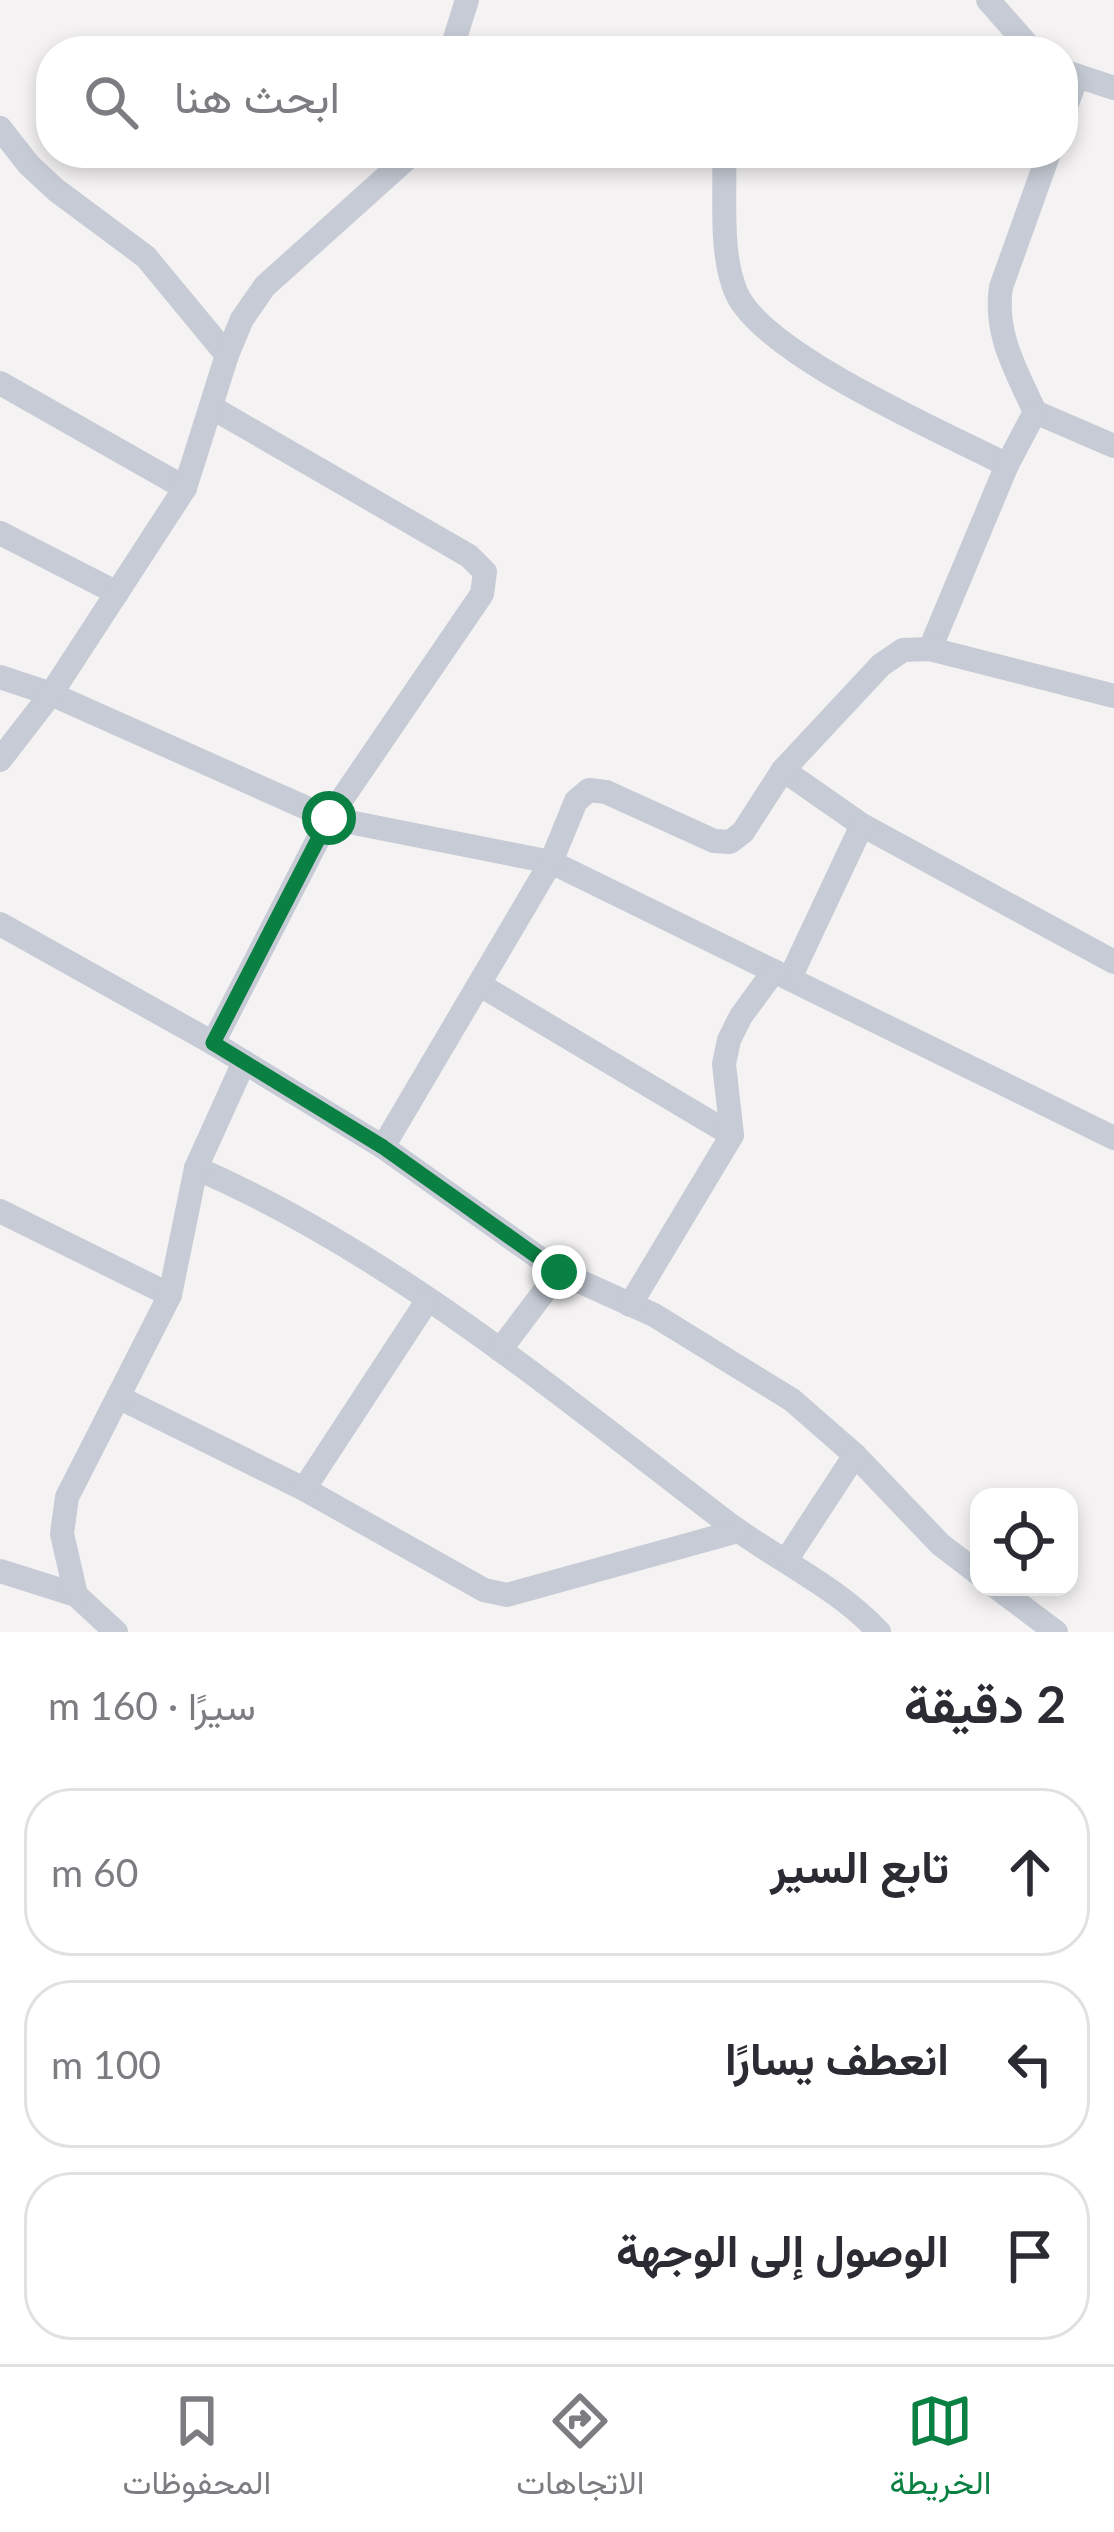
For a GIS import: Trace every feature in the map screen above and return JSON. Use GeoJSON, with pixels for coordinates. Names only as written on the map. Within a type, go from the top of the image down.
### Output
{"type":"FeatureCollection","features":[{"type":"Feature","properties":{"kind":"street"},"geometry":{"type":"LineString","coordinates":[[456,36],[467,0]]}},
{"type":"Feature","properties":{"kind":"street"},"geometry":{"type":"LineString","coordinates":[[988,0],[1020,36]]}},
{"type":"Feature","properties":{"kind":"street"},"geometry":{"type":"LineString","coordinates":[[1078,76],[1114,88]]}},
{"type":"Feature","properties":{"kind":"street"},"geometry":{"type":"LineString","coordinates":[[0,128],[56,190],[146,257],[227,355]]}},
{"type":"Feature","properties":{"kind":"street"},"geometry":{"type":"LineString","coordinates":[[0,760],[51,694],[185,488],[242,319],[265,286],[395,168]]}},
{"type":"Feature","properties":{"kind":"street"},"geometry":{"type":"LineString","coordinates":[[725,168],[729,263],[736,293],[755,321],[810,362],[1006,465]]}},
{"type":"Feature","properties":{"kind":"street"},"geometry":{"type":"LineString","coordinates":[[1044,168],[1001,286],[998,308],[1003,343],[1035,412],[1114,446]]}},
{"type":"Feature","properties":{"kind":"street"},"geometry":{"type":"LineString","coordinates":[[0,383],[185,488]]}},
{"type":"Feature","properties":{"kind":"street"},"geometry":{"type":"LineString","coordinates":[[212,407],[470,556],[485,572],[482,594],[329,818],[213,1043]]}},
{"type":"Feature","properties":{"kind":"street"},"geometry":{"type":"LineString","coordinates":[[930,650],[1006,465],[1035,412]]}},
{"type":"Feature","properties":{"kind":"street"},"geometry":{"type":"LineString","coordinates":[[0,532],[117,593]]}},
{"type":"Feature","properties":{"kind":"street"},"geometry":{"type":"LineString","coordinates":[[383,1147],[551,862],[576,801],[589,790],[605,792],[714,841],[730,842],[743,832],[783,770],[881,665],[903,650],[930,650],[1114,696]]}},
{"type":"Feature","properties":{"kind":"street"},"geometry":{"type":"LineString","coordinates":[[0,677],[51,694],[329,818],[551,862],[1114,1138]]}},
{"type":"Feature","properties":{"kind":"street"},"geometry":{"type":"LineString","coordinates":[[783,770],[862,825],[1114,962]]}},
{"type":"Feature","properties":{"kind":"street"},"geometry":{"type":"LineString","coordinates":[[630,1305],[732,1135],[724,1064],[729,1040],[741,1016],[782,975],[862,825]]}},
{"type":"Feature","properties":{"kind":"street"},"geometry":{"type":"LineString","coordinates":[[0,924],[213,1043],[383,1147],[559,1272],[654,1315],[792,1400],[855,1455],[916,1521],[970,1566]]}},
{"type":"Feature","properties":{"kind":"street"},"geometry":{"type":"LineString","coordinates":[[480,985],[732,1135]]}},
{"type":"Feature","properties":{"kind":"street"},"geometry":{"type":"LineString","coordinates":[[76,1595],[62,1534],[67,1497],[170,1295],[196,1168],[244,1062]]}},
{"type":"Feature","properties":{"kind":"street"},"geometry":{"type":"LineString","coordinates":[[196,1168],[303,1220],[500,1350],[738,1531],[787,1559],[864,1616],[879,1632]]}},
{"type":"Feature","properties":{"kind":"street"},"geometry":{"type":"LineString","coordinates":[[0,1211],[170,1295]]}},
{"type":"Feature","properties":{"kind":"street"},"geometry":{"type":"LineString","coordinates":[[500,1350],[559,1272]]}},
{"type":"Feature","properties":{"kind":"street"},"geometry":{"type":"LineString","coordinates":[[304,1489],[427,1301]]}},
{"type":"Feature","properties":{"kind":"street"},"geometry":{"type":"LineString","coordinates":[[118,1397],[304,1489],[484,1590],[507,1595],[738,1531]]}},
{"type":"Feature","properties":{"kind":"street"},"geometry":{"type":"LineString","coordinates":[[787,1559],[855,1455]]}},
{"type":"Feature","properties":{"kind":"street"},"geometry":{"type":"LineString","coordinates":[[6,1578],[76,1595],[116,1632]]}},
{"type":"Feature","properties":{"kind":"street"},"geometry":{"type":"LineString","coordinates":[[1009,1596],[1056,1632]]}},
{"type":"Feature","properties":{"kind":"route"},"geometry":{"type":"LineString","coordinates":[[329,818],[213,1043],[383,1147],[559,1272]]}}]}
